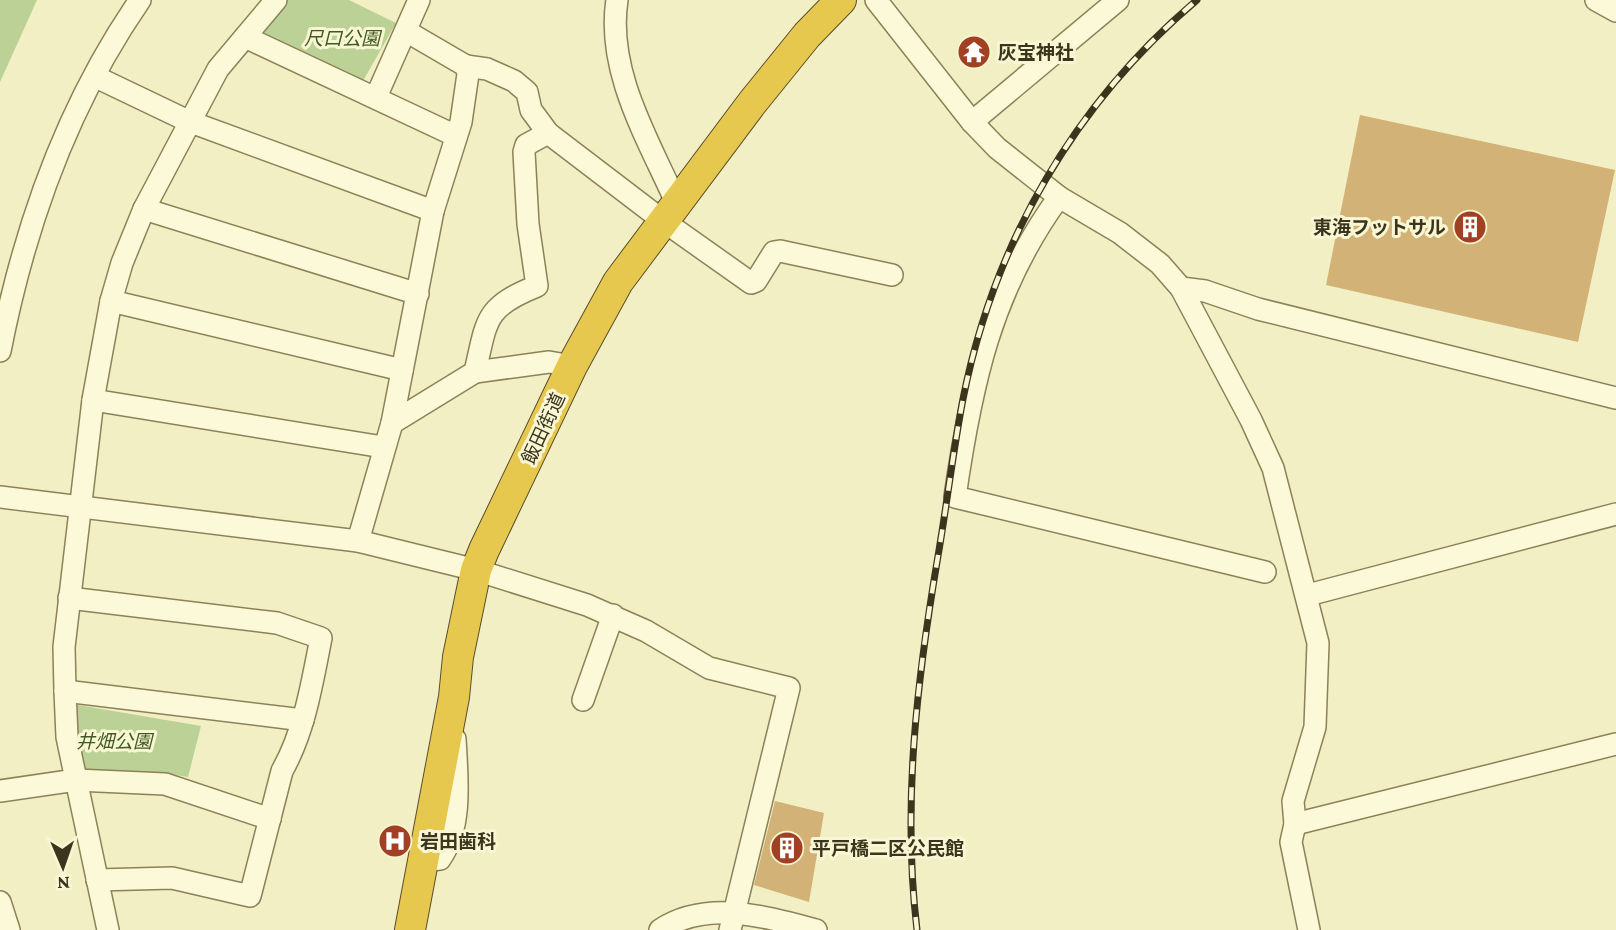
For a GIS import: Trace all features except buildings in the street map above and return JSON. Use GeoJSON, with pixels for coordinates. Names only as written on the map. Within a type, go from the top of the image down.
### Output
{"type":"FeatureCollection","features":[{"type":"Feature","properties":{"kind":"highway","name":"飯田街道"},"geometry":{"type":"LineString","coordinates":[[410,930],[476,570],[572,366],[618,282],[669,211],[807,35],[841,0]]}},
{"type":"Feature","properties":{"kind":"street"},"geometry":{"type":"LineString","coordinates":[[0,351],[19,263],[49,173],[96,77],[140,0]]}},
{"type":"Feature","properties":{"kind":"street"},"geometry":{"type":"LineString","coordinates":[[108,930],[67,737],[65,691],[64,647],[93,400],[111,302],[122,262],[144,209],[188,121],[218,69],[276,0]]}},
{"type":"Feature","properties":{"kind":"street"},"geometry":{"type":"LineString","coordinates":[[376,97],[419,0]]}},
{"type":"Feature","properties":{"kind":"street"},"geometry":{"type":"LineString","coordinates":[[617,0],[615,44],[621,69],[669,211]]}},
{"type":"Feature","properties":{"kind":"street"},"geometry":{"type":"LineString","coordinates":[[876,0],[972,122],[1025,172],[1059,197],[1120,233],[1160,264],[1181,288],[1251,420],[1272,468],[1308,595],[1318,643],[1320,676],[1315,727],[1293,801],[1295,824],[1291,842],[1309,930]]}},
{"type":"Feature","properties":{"kind":"street"},"geometry":{"type":"LineString","coordinates":[[972,122],[1118,0]]}},
{"type":"Feature","properties":{"kind":"street"},"geometry":{"type":"LineString","coordinates":[[1596,0],[1616,11]]}},
{"type":"Feature","properties":{"kind":"street"},"geometry":{"type":"LineString","coordinates":[[405,31],[466,66],[487,69],[514,81],[527,92],[531,110],[548,133],[669,211],[751,283],[756,281],[774,252],[780,251],[892,275]]}},
{"type":"Feature","properties":{"kind":"street"},"geometry":{"type":"LineString","coordinates":[[244,37],[456,136]]}},
{"type":"Feature","properties":{"kind":"street"},"geometry":{"type":"LineString","coordinates":[[358,541],[392,423],[433,211],[466,98],[466,66]]}},
{"type":"Feature","properties":{"kind":"street"},"geometry":{"type":"LineString","coordinates":[[96,77],[188,121],[433,211]]}},
{"type":"Feature","properties":{"kind":"street"},"geometry":{"type":"LineString","coordinates":[[475,372],[489,315],[502,303],[537,286],[528,224],[524,152],[526,145],[548,133]]}},
{"type":"Feature","properties":{"kind":"street"},"geometry":{"type":"LineString","coordinates":[[1059,197],[1030,237],[1005,291],[973,389],[955,497],[1265,572]]}},
{"type":"Feature","properties":{"kind":"street"},"geometry":{"type":"LineString","coordinates":[[144,209],[418,294]]}},
{"type":"Feature","properties":{"kind":"street"},"geometry":{"type":"LineString","coordinates":[[1181,288],[1616,398]]}},
{"type":"Feature","properties":{"kind":"street"},"geometry":{"type":"LineString","coordinates":[[111,302],[402,370]]}},
{"type":"Feature","properties":{"kind":"street"},"geometry":{"type":"LineString","coordinates":[[392,423],[475,372],[549,362],[572,366]]}},
{"type":"Feature","properties":{"kind":"street"},"geometry":{"type":"LineString","coordinates":[[93,400],[383,447]]}},
{"type":"Feature","properties":{"kind":"street"},"geometry":{"type":"LineString","coordinates":[[0,497],[358,541],[476,570],[613,615],[709,668],[789,688],[733,921]]}},
{"type":"Feature","properties":{"kind":"street"},"geometry":{"type":"LineString","coordinates":[[1308,595],[1616,514]]}},
{"type":"Feature","properties":{"kind":"street"},"geometry":{"type":"LineString","coordinates":[[69,598],[277,623],[321,638],[303,720],[282,771],[250,896],[172,878],[97,880]]}},
{"type":"Feature","properties":{"kind":"street"},"geometry":{"type":"LineString","coordinates":[[583,700],[613,615]]}},
{"type":"Feature","properties":{"kind":"street"},"geometry":{"type":"LineString","coordinates":[[65,691],[303,720]]}},
{"type":"Feature","properties":{"kind":"street"},"geometry":{"type":"LineString","coordinates":[[1295,824],[1616,744]]}},
{"type":"Feature","properties":{"kind":"street"},"geometry":{"type":"LineString","coordinates":[[0,790],[76,780],[165,784],[270,819]]}},
{"type":"Feature","properties":{"kind":"street"},"geometry":{"type":"LineString","coordinates":[[0,902],[9,930]]}},
{"type":"Feature","properties":{"kind":"street"},"geometry":{"type":"LineString","coordinates":[[660,930],[671,923],[699,916],[817,930]]}},
{"type":"Feature","properties":{"kind":"green space"},"geometry":{"type":"Polygon","coordinates":[[[0,0],[37,0],[0,82],[0,0]]]}},
{"type":"Feature","properties":{"kind":"green space","name":"尺口公園"},"geometry":{"type":"Polygon","coordinates":[[[280,0],[349,0],[396,23],[359,88],[248,33],[280,0]]]}},
{"type":"Feature","properties":{"kind":"green space","name":"井畑公園"},"geometry":{"type":"Polygon","coordinates":[[[72,704],[201,726],[188,777],[164,773],[75,770],[72,704]]]}},
{"type":"Feature","properties":{"kind":"railway"},"geometry":{"type":"LineString","coordinates":[[917,930],[911,836],[918,696],[956,438],[977,341],[995,285],[1018,231],[1046,179],[1113,84],[1153,40],[1197,0]]}},
{"type":"Feature","properties":{"kind":"place","name":"灰宝神社"},"geometry":{"type":"Point","coordinates":[974,52]}},
{"type":"Feature","properties":{"kind":"place","name":"東海フットサル"},"geometry":{"type":"Point","coordinates":[1470,227]}},
{"type":"Feature","properties":{"kind":"place","name":"岩田歯科"},"geometry":{"type":"Point","coordinates":[395,841]}},
{"type":"Feature","properties":{"kind":"place","name":"平戸橋二区公民館"},"geometry":{"type":"Point","coordinates":[787,848]}}]}
